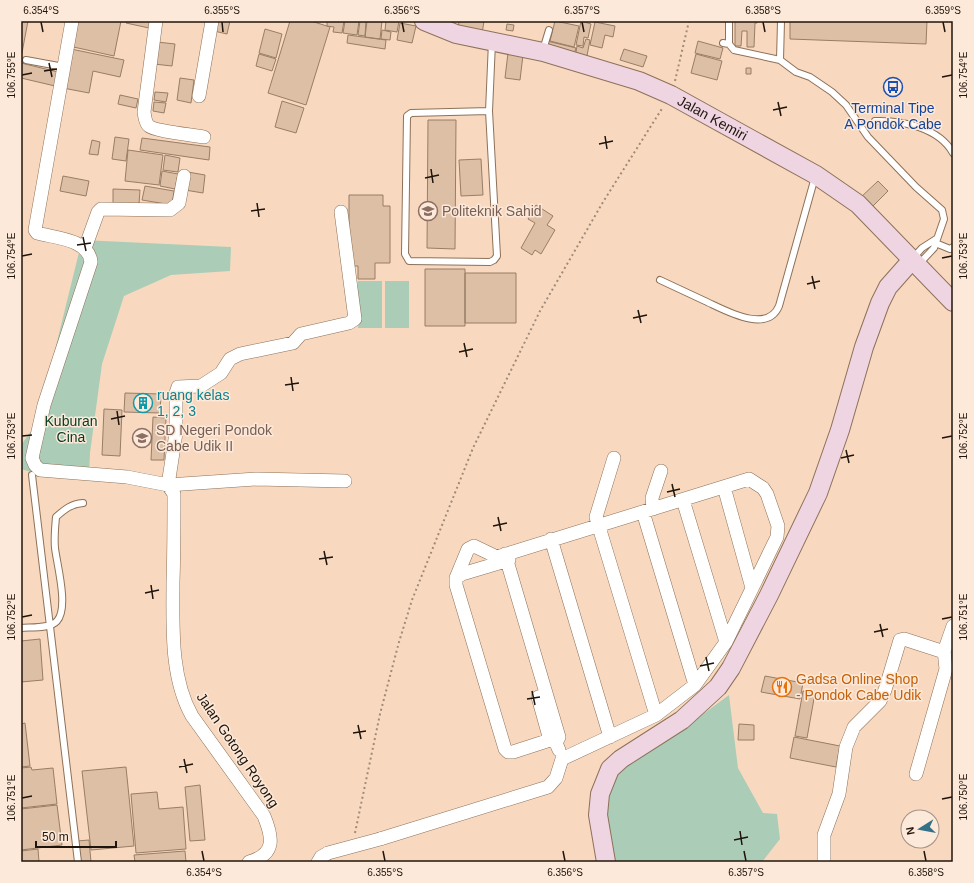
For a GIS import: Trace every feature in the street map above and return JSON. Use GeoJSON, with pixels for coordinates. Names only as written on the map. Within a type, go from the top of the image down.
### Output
{"type":"FeatureCollection","features":[{"type":"Feature","properties":{"kind":"street"},"geometry":{"type":"LineString","coordinates":[[72,21],[35,230],[37,233],[76,243],[85,248],[90,255],[91,262],[44,405],[32,458],[35,465],[40,470],[127,477],[168,484],[256,479],[345,481]]}},
{"type":"Feature","properties":{"kind":"street"},"geometry":{"type":"LineString","coordinates":[[156,21],[144,112],[146,122],[149,127],[157,130],[204,137]]}},
{"type":"Feature","properties":{"kind":"street"},"geometry":{"type":"LineString","coordinates":[[199,96],[212,21]]}},
{"type":"Feature","properties":{"kind":"street","name":"Jalan Kemiri"},"geometry":{"type":"LineString","coordinates":[[424,21],[456,27],[492,41],[542,52],[639,81],[671,95],[816,175],[858,204],[914,264],[953,302]]}},
{"type":"Feature","properties":{"kind":"street"},"geometry":{"type":"LineString","coordinates":[[85,248],[100,209],[170,210],[179,203],[184,176]]}},
{"type":"Feature","properties":{"kind":"street"},"geometry":{"type":"LineString","coordinates":[[168,484],[176,433],[176,393],[178,387],[201,386],[221,373],[230,359],[240,354],[293,343],[301,334],[349,323],[355,318],[341,212]]}},
{"type":"Feature","properties":{"kind":"street"},"geometry":{"type":"LineString","coordinates":[[606,862],[598,815],[600,794],[610,769],[621,760],[682,720],[718,687],[731,668],[770,595],[818,493],[840,430],[864,347],[880,303],[888,287],[914,264]]}},
{"type":"Feature","properties":{"kind":"street"},"geometry":{"type":"LineString","coordinates":[[610,862],[604,819],[605,798],[615,774],[626,764],[686,725],[722,696],[737,678],[828,499],[888,304],[893,293],[914,264]]}},
{"type":"Feature","properties":{"kind":"street"},"geometry":{"type":"LineString","coordinates":[[614,458],[597,512],[599,530],[656,715]]}},
{"type":"Feature","properties":{"kind":"street"},"geometry":{"type":"LineString","coordinates":[[661,471],[647,513],[695,685]]}},
{"type":"Feature","properties":{"kind":"street","name":"Jalan Gotong Royong"},"geometry":{"type":"LineString","coordinates":[[168,484],[174,494],[173,607],[178,675],[186,705],[192,716],[264,816],[270,831],[271,843],[268,851],[263,856],[249,862]]}},
{"type":"Feature","properties":{"kind":"street"},"geometry":{"type":"LineString","coordinates":[[456,578],[462,574],[502,559],[599,530],[647,513],[684,504],[725,491],[758,486],[763,488],[767,494],[778,526],[778,537],[726,642],[695,685],[656,715],[562,758]]}},
{"type":"Feature","properties":{"kind":"street"},"geometry":{"type":"LineString","coordinates":[[725,491],[752,588]]}},
{"type":"Feature","properties":{"kind":"street"},"geometry":{"type":"LineString","coordinates":[[684,504],[726,642]]}},
{"type":"Feature","properties":{"kind":"street"},"geometry":{"type":"LineString","coordinates":[[553,543],[610,737]]}},
{"type":"Feature","properties":{"kind":"street"},"geometry":{"type":"LineString","coordinates":[[474,546],[502,559],[559,737],[553,742],[513,752],[508,752],[505,749],[456,585],[456,578],[468,549],[474,546]]}},
{"type":"Feature","properties":{"kind":"street"},"geometry":{"type":"LineString","coordinates":[[916,774],[946,669],[944,650],[953,627]]}},
{"type":"Feature","properties":{"kind":"street"},"geometry":{"type":"LineString","coordinates":[[824,862],[824,835],[839,794],[846,748],[854,727],[880,701],[885,690],[900,640],[904,639],[944,650]]}},
{"type":"Feature","properties":{"kind":"street"},"geometry":{"type":"LineString","coordinates":[[318,862],[321,857],[328,853],[380,839],[548,787],[556,778],[562,758],[553,742]]}},
{"type":"Feature","properties":{"kind":"lane"},"geometry":{"type":"LineString","coordinates":[[729,21],[726,43],[734,50],[780,60],[796,72],[816,81],[842,101],[868,138],[916,187],[942,210],[944,219],[930,254],[914,264]]}},
{"type":"Feature","properties":{"kind":"lane"},"geometry":{"type":"LineString","coordinates":[[780,21],[780,60]]}},
{"type":"Feature","properties":{"kind":"lane"},"geometry":{"type":"LineString","coordinates":[[542,52],[549,30]]}},
{"type":"Feature","properties":{"kind":"lane"},"geometry":{"type":"LineString","coordinates":[[489,111],[411,113],[407,116],[405,254],[409,261],[490,262],[497,256],[489,111],[490,57],[492,41]]}},
{"type":"Feature","properties":{"kind":"lane"},"geometry":{"type":"LineString","coordinates":[[26,60],[64,68]]}},
{"type":"Feature","properties":{"kind":"lane"},"geometry":{"type":"LineString","coordinates":[[875,122],[890,120],[930,131],[948,144],[953,153]]}},
{"type":"Feature","properties":{"kind":"lane"},"geometry":{"type":"LineString","coordinates":[[660,280],[740,317],[764,319],[771,316],[779,306],[816,175]]}},
{"type":"Feature","properties":{"kind":"lane"},"geometry":{"type":"LineString","coordinates":[[934,241],[946,249],[953,247]]}},
{"type":"Feature","properties":{"kind":"lane"},"geometry":{"type":"LineString","coordinates":[[914,264],[934,241]]}},
{"type":"Feature","properties":{"kind":"lane"},"geometry":{"type":"LineString","coordinates":[[32,475],[78,862]]}},
{"type":"Feature","properties":{"kind":"lane"},"geometry":{"type":"LineString","coordinates":[[21,628],[50,625],[56,622],[62,614],[60,582],[55,548],[56,517],[65,508],[74,504],[83,503]]}},
{"type":"Feature","properties":{"kind":"path"},"geometry":{"type":"LineString","coordinates":[[355,836],[380,714],[401,635],[412,600],[473,448],[540,311],[603,202],[671,95],[678,73],[689,21]]}},
{"type":"Feature","properties":{"kind":"green space","name":"Kuburan Cina"},"geometry":{"type":"Polygon","coordinates":[[[82,240],[231,247],[230,271],[171,275],[124,296],[102,364],[90,453],[89,476],[41,475],[21,469],[21,445],[37,423],[82,240]]]}},
{"type":"Feature","properties":{"kind":"green space"},"geometry":{"type":"Polygon","coordinates":[[[358,281],[382,281],[382,328],[358,328],[358,281]]]}},
{"type":"Feature","properties":{"kind":"green space"},"geometry":{"type":"Polygon","coordinates":[[[385,281],[409,281],[409,328],[385,328],[385,281]]]}},
{"type":"Feature","properties":{"kind":"green space"},"geometry":{"type":"Polygon","coordinates":[[[729,695],[738,768],[763,813],[777,814],[780,839],[762,862],[614,862],[604,823],[612,782],[623,768],[687,726],[729,695]]]}},
{"type":"Feature","properties":{"kind":"building"},"geometry":{"type":"Polygon","coordinates":[[[21,21],[28,21],[21,58],[21,21]]]}},
{"type":"Feature","properties":{"kind":"building"},"geometry":{"type":"Polygon","coordinates":[[[75,21],[121,21],[114,56],[69,46],[75,21]]]}},
{"type":"Feature","properties":{"kind":"building"},"geometry":{"type":"Polygon","coordinates":[[[127,21],[151,21],[149,28],[126,23],[127,21]]]}},
{"type":"Feature","properties":{"kind":"building"},"geometry":{"type":"Polygon","coordinates":[[[217,21],[230,21],[227,34],[214,31],[217,21]]]}},
{"type":"Feature","properties":{"kind":"building"},"geometry":{"type":"Polygon","coordinates":[[[290,21],[311,21],[330,27],[306,105],[268,93],[290,21]]]}},
{"type":"Feature","properties":{"kind":"building"},"geometry":{"type":"Polygon","coordinates":[[[327,21],[344,21],[342,33],[333,32],[334,27],[327,26],[327,21]]]}},
{"type":"Feature","properties":{"kind":"building"},"geometry":{"type":"Polygon","coordinates":[[[345,21],[359,21],[357,35],[343,33],[345,21]]]}},
{"type":"Feature","properties":{"kind":"building"},"geometry":{"type":"Polygon","coordinates":[[[360,21],[366,21],[365,36],[358,35],[360,21]]]}},
{"type":"Feature","properties":{"kind":"building"},"geometry":{"type":"Polygon","coordinates":[[[367,21],[382,21],[380,39],[365,37],[367,21]]]}},
{"type":"Feature","properties":{"kind":"building"},"geometry":{"type":"Polygon","coordinates":[[[386,21],[399,21],[397,32],[385,30],[386,21]]]}},
{"type":"Feature","properties":{"kind":"building"},"geometry":{"type":"Polygon","coordinates":[[[459,21],[484,21],[482,34],[458,31],[459,21]]]}},
{"type":"Feature","properties":{"kind":"building"},"geometry":{"type":"Polygon","coordinates":[[[555,21],[579,26],[574,47],[550,41],[555,21]]]}},
{"type":"Feature","properties":{"kind":"building"},"geometry":{"type":"Polygon","coordinates":[[[581,21],[591,24],[588,38],[584,37],[583,46],[576,45],[581,21]]]}},
{"type":"Feature","properties":{"kind":"building"},"geometry":{"type":"Polygon","coordinates":[[[735,21],[757,21],[757,23],[755,23],[754,47],[747,47],[747,31],[742,31],[741,46],[735,46],[735,21]]]}},
{"type":"Feature","properties":{"kind":"building"},"geometry":{"type":"Polygon","coordinates":[[[790,21],[927,21],[926,44],[790,39],[790,21]]]}},
{"type":"Feature","properties":{"kind":"building"},"geometry":{"type":"Polygon","coordinates":[[[595,22],[615,26],[613,37],[605,35],[602,48],[590,45],[595,22]]]}},
{"type":"Feature","properties":{"kind":"building"},"geometry":{"type":"Polygon","coordinates":[[[400,23],[416,26],[412,43],[397,40],[400,23]]]}},
{"type":"Feature","properties":{"kind":"building"},"geometry":{"type":"Polygon","coordinates":[[[507,24],[514,25],[513,31],[506,30],[507,24]]]}},
{"type":"Feature","properties":{"kind":"building"},"geometry":{"type":"Polygon","coordinates":[[[265,29],[282,34],[276,58],[259,53],[265,29]]]}},
{"type":"Feature","properties":{"kind":"building"},"geometry":{"type":"Polygon","coordinates":[[[382,30],[391,32],[390,40],[381,39],[382,30]]]}},
{"type":"Feature","properties":{"kind":"building"},"geometry":{"type":"Polygon","coordinates":[[[348,35],[386,40],[385,49],[347,43],[348,35]]]}},
{"type":"Feature","properties":{"kind":"building"},"geometry":{"type":"Polygon","coordinates":[[[586,39],[590,40],[586,61],[575,58],[577,46],[583,48],[586,39]]]}},
{"type":"Feature","properties":{"kind":"building"},"geometry":{"type":"Polygon","coordinates":[[[547,41],[576,48],[573,58],[544,51],[547,41]]]}},
{"type":"Feature","properties":{"kind":"building"},"geometry":{"type":"Polygon","coordinates":[[[698,41],[723,48],[720,59],[695,53],[698,41]]]}},
{"type":"Feature","properties":{"kind":"building"},"geometry":{"type":"Polygon","coordinates":[[[157,42],[175,44],[172,66],[154,64],[157,42]]]}},
{"type":"Feature","properties":{"kind":"building"},"geometry":{"type":"Polygon","coordinates":[[[71,49],[124,60],[120,77],[93,71],[89,93],[63,88],[71,49]]]}},
{"type":"Feature","properties":{"kind":"building"},"geometry":{"type":"Polygon","coordinates":[[[624,49],[647,56],[643,67],[620,60],[624,49]]]}},
{"type":"Feature","properties":{"kind":"building"},"geometry":{"type":"Polygon","coordinates":[[[508,53],[523,55],[520,80],[505,78],[508,53]]]}},
{"type":"Feature","properties":{"kind":"building"},"geometry":{"type":"Polygon","coordinates":[[[259,54],[276,59],[272,71],[256,66],[259,54]]]}},
{"type":"Feature","properties":{"kind":"building"},"geometry":{"type":"Polygon","coordinates":[[[696,54],[722,61],[717,80],[691,73],[696,54]]]}},
{"type":"Feature","properties":{"kind":"building"},"geometry":{"type":"Polygon","coordinates":[[[21,63],[58,72],[55,86],[21,78],[21,63]]]}},
{"type":"Feature","properties":{"kind":"building"},"geometry":{"type":"Polygon","coordinates":[[[746,68],[751,68],[751,74],[746,74],[746,68]]]}},
{"type":"Feature","properties":{"kind":"building"},"geometry":{"type":"Polygon","coordinates":[[[180,78],[194,80],[191,103],[177,100],[180,78]]]}},
{"type":"Feature","properties":{"kind":"building"},"geometry":{"type":"Polygon","coordinates":[[[155,92],[168,93],[166,102],[154,100],[155,92]]]}},
{"type":"Feature","properties":{"kind":"building"},"geometry":{"type":"Polygon","coordinates":[[[120,95],[138,99],[136,108],[118,104],[120,95]]]}},
{"type":"Feature","properties":{"kind":"building"},"geometry":{"type":"Polygon","coordinates":[[[282,101],[304,108],[296,133],[275,127],[282,101]]]}},
{"type":"Feature","properties":{"kind":"building"},"geometry":{"type":"Polygon","coordinates":[[[154,102],[166,103],[164,113],[153,111],[154,102]]]}},
{"type":"Feature","properties":{"kind":"building"},"geometry":{"type":"Polygon","coordinates":[[[428,120],[456,120],[455,249],[427,248],[428,120]]]}},
{"type":"Feature","properties":{"kind":"building"},"geometry":{"type":"Polygon","coordinates":[[[115,137],[129,139],[126,161],[112,159],[115,137]]]}},
{"type":"Feature","properties":{"kind":"building"},"geometry":{"type":"Polygon","coordinates":[[[142,138],[210,147],[209,160],[140,150],[142,138]]]}},
{"type":"Feature","properties":{"kind":"building"},"geometry":{"type":"Polygon","coordinates":[[[92,140],[100,142],[98,155],[89,154],[92,140]]]}},
{"type":"Feature","properties":{"kind":"building"},"geometry":{"type":"Polygon","coordinates":[[[128,150],[163,155],[159,185],[125,181],[128,150]]]}},
{"type":"Feature","properties":{"kind":"building"},"geometry":{"type":"Polygon","coordinates":[[[165,155],[180,158],[178,172],[163,170],[165,155]]]}},
{"type":"Feature","properties":{"kind":"building"},"geometry":{"type":"Polygon","coordinates":[[[481,159],[483,195],[461,196],[459,160],[481,159]]]}},
{"type":"Feature","properties":{"kind":"building"},"geometry":{"type":"Polygon","coordinates":[[[162,171],[178,174],[175,189],[160,186],[162,171]]]}},
{"type":"Feature","properties":{"kind":"building"},"geometry":{"type":"Polygon","coordinates":[[[188,172],[205,175],[203,193],[185,190],[188,172]]]}},
{"type":"Feature","properties":{"kind":"building"},"geometry":{"type":"Polygon","coordinates":[[[63,176],[89,181],[86,196],[60,191],[63,176]]]}},
{"type":"Feature","properties":{"kind":"building"},"geometry":{"type":"Polygon","coordinates":[[[878,181],[888,191],[869,210],[859,199],[878,181]]]}},
{"type":"Feature","properties":{"kind":"building"},"geometry":{"type":"Polygon","coordinates":[[[145,186],[174,191],[172,205],[142,200],[145,186]]]}},
{"type":"Feature","properties":{"kind":"building"},"geometry":{"type":"Polygon","coordinates":[[[113,189],[140,190],[139,204],[113,203],[113,189]]]}},
{"type":"Feature","properties":{"kind":"building"},"geometry":{"type":"Polygon","coordinates":[[[349,195],[383,195],[383,206],[390,206],[390,263],[375,263],[375,279],[358,279],[358,266],[349,266],[349,195]]]}},
{"type":"Feature","properties":{"kind":"building"},"geometry":{"type":"Polygon","coordinates":[[[536,205],[553,216],[547,225],[555,230],[541,254],[535,250],[532,255],[521,248],[535,223],[528,219],[536,205]]]}},
{"type":"Feature","properties":{"kind":"building"},"geometry":{"type":"Polygon","coordinates":[[[425,269],[465,269],[465,326],[425,326],[425,269]]]}},
{"type":"Feature","properties":{"kind":"building"},"geometry":{"type":"Polygon","coordinates":[[[465,273],[516,273],[516,323],[465,323],[465,273]]]}},
{"type":"Feature","properties":{"kind":"building","name":"ruang kelas 1, 2, 3"},"geometry":{"type":"Polygon","coordinates":[[[125,393],[161,394],[160,413],[124,412],[125,393]]]}},
{"type":"Feature","properties":{"kind":"building"},"geometry":{"type":"Polygon","coordinates":[[[104,409],[122,410],[120,456],[102,455],[104,409]]]}},
{"type":"Feature","properties":{"kind":"building"},"geometry":{"type":"Polygon","coordinates":[[[153,417],[166,418],[164,460],[151,460],[153,417]]]}},
{"type":"Feature","properties":{"kind":"building"},"geometry":{"type":"Polygon","coordinates":[[[40,639],[43,680],[21,682],[21,641],[40,639]]]}},
{"type":"Feature","properties":{"kind":"building","name":"Gadsa Online Shop - Pondok Cabe Udik"},"geometry":{"type":"Polygon","coordinates":[[[765,676],[803,683],[800,699],[761,692],[765,676]]]}},
{"type":"Feature","properties":{"kind":"building"},"geometry":{"type":"Polygon","coordinates":[[[803,691],[815,693],[807,738],[795,736],[803,691]]]}},
{"type":"Feature","properties":{"kind":"building"},"geometry":{"type":"Polygon","coordinates":[[[25,723],[30,766],[21,767],[21,724],[25,723]]]}},
{"type":"Feature","properties":{"kind":"building"},"geometry":{"type":"Polygon","coordinates":[[[739,724],[754,725],[754,740],[738,740],[739,724]]]}},
{"type":"Feature","properties":{"kind":"building"},"geometry":{"type":"Polygon","coordinates":[[[794,737],[840,746],[836,767],[790,758],[794,737]]]}},
{"type":"Feature","properties":{"kind":"building"},"geometry":{"type":"Polygon","coordinates":[[[31,767],[32,770],[53,768],[57,804],[21,808],[21,768],[31,767]]]}},
{"type":"Feature","properties":{"kind":"building"},"geometry":{"type":"Polygon","coordinates":[[[126,767],[134,846],[91,850],[82,771],[126,767]]]}},
{"type":"Feature","properties":{"kind":"building"},"geometry":{"type":"Polygon","coordinates":[[[200,785],[205,840],[190,841],[185,787],[200,785]]]}},
{"type":"Feature","properties":{"kind":"building"},"geometry":{"type":"Polygon","coordinates":[[[157,792],[159,809],[183,807],[186,849],[136,853],[131,794],[157,792]]]}},
{"type":"Feature","properties":{"kind":"building"},"geometry":{"type":"Polygon","coordinates":[[[57,805],[62,845],[21,850],[21,809],[57,805]]]}},
{"type":"Feature","properties":{"kind":"building"},"geometry":{"type":"Polygon","coordinates":[[[89,840],[91,862],[79,862],[77,841],[89,840]]]}},
{"type":"Feature","properties":{"kind":"building"},"geometry":{"type":"Polygon","coordinates":[[[38,849],[39,862],[21,862],[21,851],[38,849]]]}},
{"type":"Feature","properties":{"kind":"building"},"geometry":{"type":"Polygon","coordinates":[[[185,851],[186,862],[135,862],[134,855],[185,851]]]}},
{"type":"Feature","properties":{"kind":"place","name":"Terminal Tipe A Pondok Cabe"},"geometry":{"type":"Point","coordinates":[893,87]}},
{"type":"Feature","properties":{"kind":"place","name":"Politeknik Sahid"},"geometry":{"type":"Point","coordinates":[428,211]}},
{"type":"Feature","properties":{"kind":"place","name":"ruang kelas 1, 2, 3"},"geometry":{"type":"Point","coordinates":[143,403]}},
{"type":"Feature","properties":{"kind":"place","name":"SD Negeri Pondok Cabe Udik II"},"geometry":{"type":"Point","coordinates":[142,438]}},
{"type":"Feature","properties":{"kind":"place","name":"Gadsa Online Shop - Pondok Cabe Udik"},"geometry":{"type":"Point","coordinates":[782,687]}}]}
